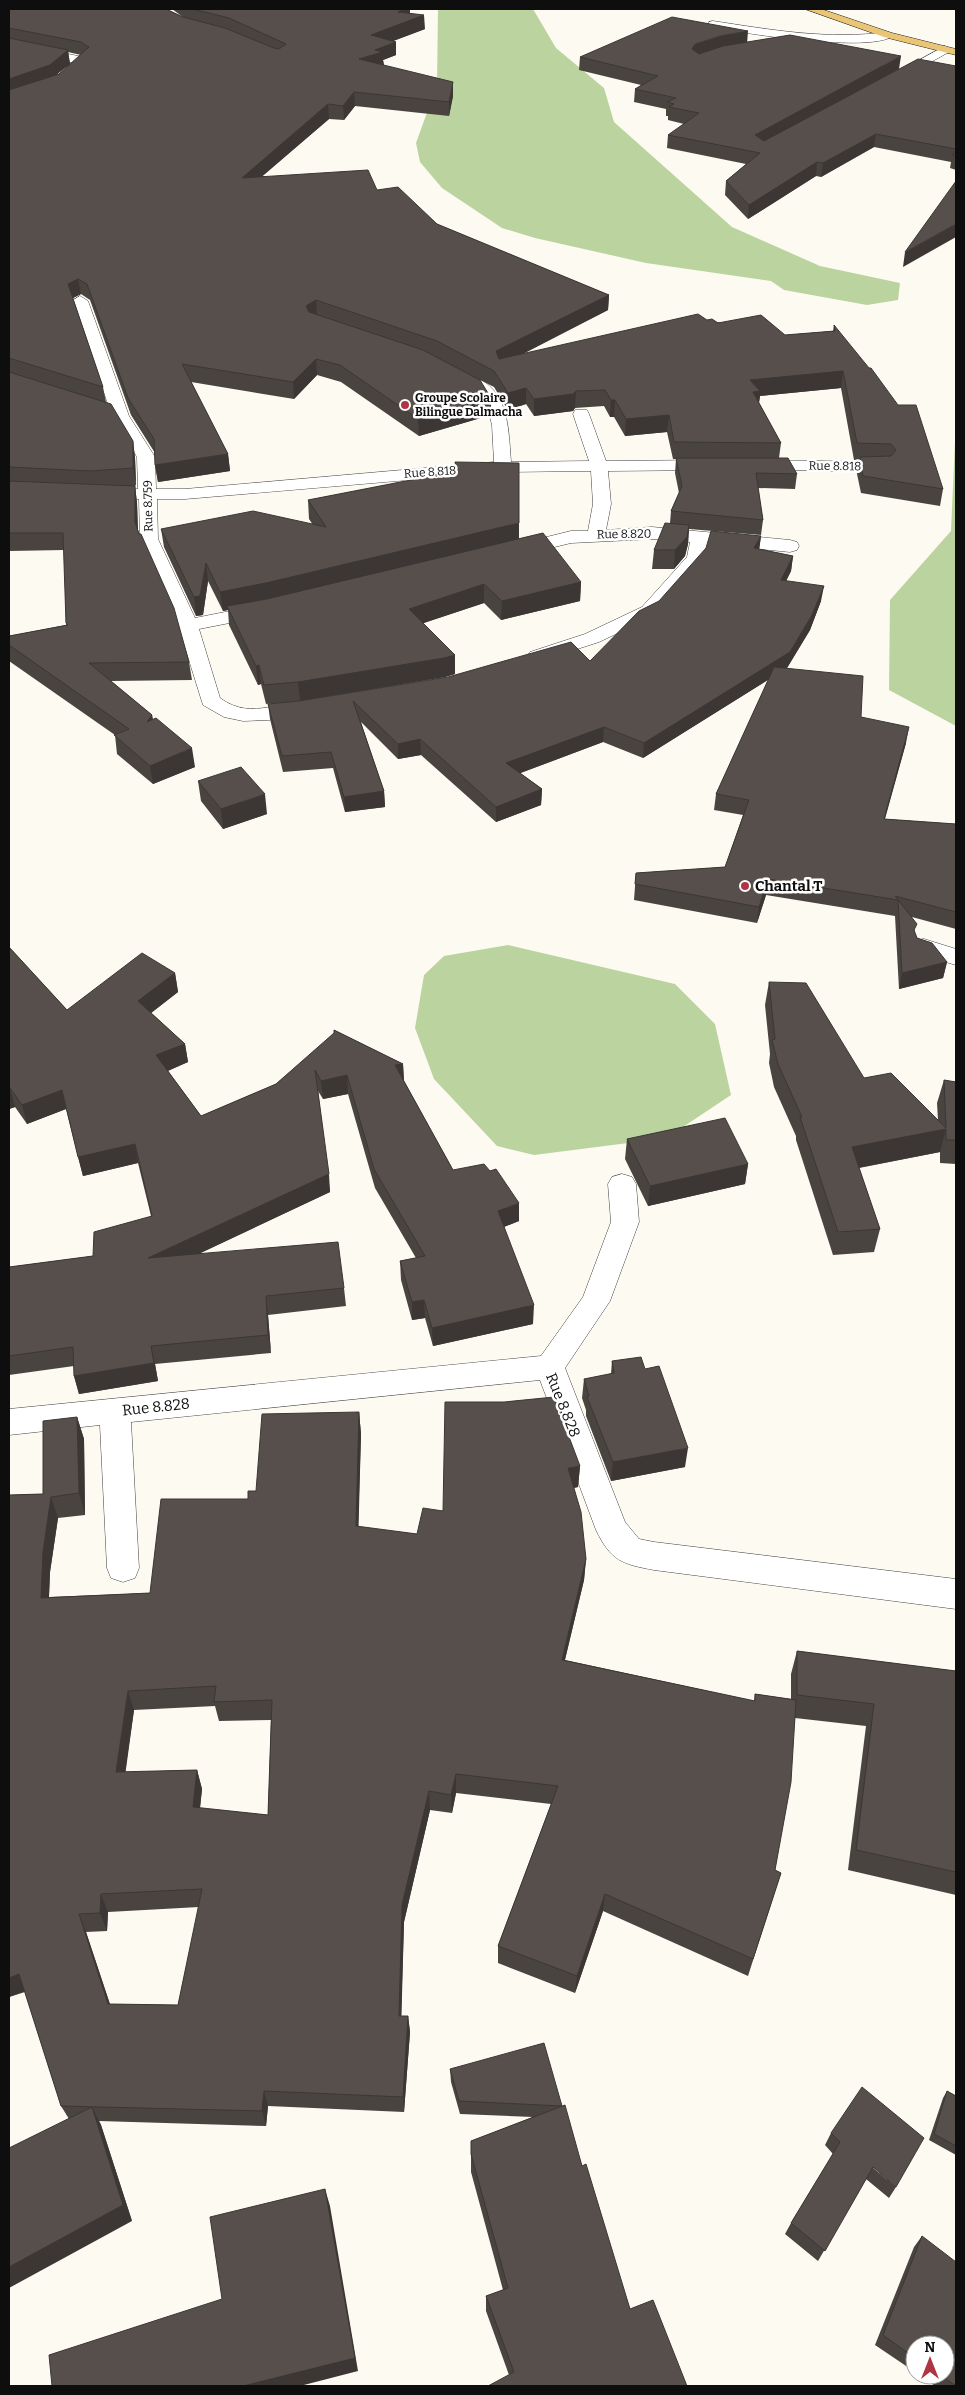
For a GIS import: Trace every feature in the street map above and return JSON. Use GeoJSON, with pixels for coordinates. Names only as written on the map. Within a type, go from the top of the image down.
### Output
{"type":"FeatureCollection","features":[{"type":"Feature","properties":{"kind":"main road"},"geometry":{"type":"LineString","coordinates":[[811,9],[888,35],[950,51]]}},
{"type":"Feature","properties":{"kind":"street"},"geometry":{"type":"LineString","coordinates":[[713,24],[826,40]]}},
{"type":"Feature","properties":{"kind":"street"},"geometry":{"type":"LineString","coordinates":[[768,46],[826,40],[859,40],[888,35]]}},
{"type":"Feature","properties":{"kind":"street"},"geometry":{"type":"LineString","coordinates":[[9,46],[83,61],[57,83],[9,100]]}},
{"type":"Feature","properties":{"kind":"street"},"geometry":{"type":"LineString","coordinates":[[884,83],[950,51]]}},
{"type":"Feature","properties":{"kind":"street","name":"Rue 8.759"},"geometry":{"type":"LineString","coordinates":[[80,301],[121,416],[146,457],[149,539],[188,625],[210,701],[225,711],[328,704]]}},
{"type":"Feature","properties":{"kind":"street"},"geometry":{"type":"LineString","coordinates":[[447,370],[487,392],[500,415],[503,468]]}},
{"type":"Feature","properties":{"kind":"street"},"geometry":{"type":"LineString","coordinates":[[64,398],[121,416]]}},
{"type":"Feature","properties":{"kind":"street"},"geometry":{"type":"LineString","coordinates":[[581,414],[591,437],[599,467],[602,503],[596,534]]}},
{"type":"Feature","properties":{"kind":"street","name":"Rue 8.818"},"geometry":{"type":"LineString","coordinates":[[111,494],[185,494],[366,476],[503,468],[730,465],[882,467]]}},
{"type":"Feature","properties":{"kind":"street","name":"Rue 8.820"},"geometry":{"type":"LineString","coordinates":[[497,554],[571,537],[596,534],[652,533],[790,546]]}},
{"type":"Feature","properties":{"kind":"street"},"geometry":{"type":"LineString","coordinates":[[521,662],[592,638],[649,611],[696,558],[700,539]]}},
{"type":"Feature","properties":{"kind":"street"},"geometry":{"type":"LineString","coordinates":[[188,625],[286,606]]}},
{"type":"Feature","properties":{"kind":"street"},"geometry":{"type":"LineString","coordinates":[[924,947],[956,957]]}},
{"type":"Feature","properties":{"kind":"street"},"geometry":{"type":"LineString","coordinates":[[550,1367],[596,1301],[624,1222],[622,1184]]}},
{"type":"Feature","properties":{"kind":"street","name":"Rue 8.828"},"geometry":{"type":"LineString","coordinates":[[9,1422],[550,1367],[612,1530],[629,1551],[654,1556],[956,1594]]}},
{"type":"Feature","properties":{"kind":"street"},"geometry":{"type":"LineString","coordinates":[[115,1412],[123,1568]]}},
{"type":"Feature","properties":{"kind":"green space"},"geometry":{"type":"Polygon","coordinates":[[[438,9],[533,9],[556,48],[604,88],[614,122],[732,227],[820,266],[900,283],[898,300],[867,305],[784,290],[771,281],[646,263],[535,238],[502,228],[442,188],[420,162],[416,143],[437,85],[438,9]]]}},
{"type":"Feature","properties":{"kind":"green space"},"geometry":{"type":"Polygon","coordinates":[[[956,419],[956,726],[889,690],[890,600],[951,531],[956,419]]]}},
{"type":"Feature","properties":{"kind":"green space"},"geometry":{"type":"Polygon","coordinates":[[[508,945],[675,984],[715,1024],[731,1095],[677,1131],[644,1141],[534,1155],[497,1146],[434,1079],[415,1028],[424,975],[444,956],[508,945]]]}},
{"type":"Feature","properties":{"kind":"building"},"geometry":{"type":"Polygon","coordinates":[[[9,9],[166,9],[183,17],[225,28],[279,49],[286,44],[229,18],[193,9],[404,9],[398,12],[424,15],[371,35],[396,42],[375,50],[383,52],[359,59],[453,82],[449,102],[354,92],[343,106],[328,104],[242,178],[368,170],[377,190],[398,187],[437,224],[609,295],[496,351],[499,359],[698,314],[707,320],[712,319],[718,323],[761,315],[785,335],[835,331],[834,325],[869,368],[871,368],[898,405],[916,405],[943,489],[863,476],[860,457],[891,456],[896,450],[891,444],[857,443],[843,371],[750,380],[760,391],[753,392],[781,443],[674,442],[669,415],[626,419],[615,400],[611,400],[605,390],[576,391],[573,394],[534,399],[526,388],[508,393],[494,371],[437,341],[316,300],[306,306],[309,312],[423,350],[480,380],[491,398],[418,419],[340,365],[316,359],[293,382],[182,364],[228,454],[155,465],[154,439],[128,398],[87,284],[78,279],[68,284],[103,387],[9,358],[9,90],[59,74],[89,47],[81,42],[9,28],[9,9]]]}},
{"type":"Feature","properties":{"kind":"building"},"geometry":{"type":"Polygon","coordinates":[[[672,17],[748,31],[720,36],[695,44],[692,49],[699,54],[723,46],[790,35],[901,56],[755,135],[764,141],[918,59],[956,66],[956,149],[876,134],[823,163],[817,162],[749,205],[726,181],[760,153],[668,135],[699,113],[669,107],[674,104],[667,102],[676,98],[635,89],[658,76],[580,57],[672,17]]]}},
{"type":"Feature","properties":{"kind":"building"},"geometry":{"type":"Polygon","coordinates":[[[9,38],[68,50],[50,65],[9,79],[9,38]]]}},
{"type":"Feature","properties":{"kind":"building"},"geometry":{"type":"Polygon","coordinates":[[[956,181],[956,224],[905,252],[956,181]]]}},
{"type":"Feature","properties":{"kind":"building"},"geometry":{"type":"Polygon","coordinates":[[[9,372],[111,404],[133,441],[133,468],[90,471],[9,467],[9,372]]]}},
{"type":"Feature","properties":{"kind":"building"},"geometry":{"type":"Polygon","coordinates":[[[676,458],[788,458],[797,474],[756,473],[763,520],[671,511],[682,486],[676,458]]]}},
{"type":"Feature","properties":{"kind":"building"},"geometry":{"type":"Polygon","coordinates":[[[455,462],[519,463],[519,523],[266,583],[220,592],[206,563],[200,596],[194,597],[161,529],[253,511],[326,527],[308,500],[457,471],[455,462]]]}},
{"type":"Feature","properties":{"kind":"building"},"geometry":{"type":"Polygon","coordinates":[[[9,481],[135,486],[135,522],[174,608],[189,662],[89,663],[152,715],[147,722],[156,718],[192,748],[150,766],[114,735],[129,729],[9,645],[9,636],[68,625],[66,623],[63,533],[9,533],[9,481]]]}},
{"type":"Feature","properties":{"kind":"building"},"geometry":{"type":"Polygon","coordinates":[[[665,523],[689,525],[687,537],[675,550],[654,550],[665,523]]]}},
{"type":"Feature","properties":{"kind":"building"},"geometry":{"type":"Polygon","coordinates":[[[711,531],[761,536],[754,548],[793,556],[781,580],[824,586],[812,615],[790,652],[644,743],[604,727],[506,763],[542,789],[496,807],[420,739],[398,744],[353,701],[384,791],[344,797],[331,752],[282,756],[268,704],[299,701],[448,677],[571,642],[590,661],[639,611],[659,601],[706,548],[711,531]]]}},
{"type":"Feature","properties":{"kind":"building"},"geometry":{"type":"Polygon","coordinates":[[[543,533],[581,582],[502,601],[484,584],[409,609],[455,655],[444,658],[298,682],[264,685],[259,665],[256,666],[227,606],[267,599],[543,533]]]}},
{"type":"Feature","properties":{"kind":"building"},"geometry":{"type":"Polygon","coordinates":[[[774,667],[863,676],[861,717],[909,727],[884,819],[956,824],[956,912],[895,896],[917,924],[914,930],[917,938],[932,943],[947,962],[902,973],[898,900],[768,879],[759,907],[635,884],[636,873],[725,867],[749,800],[716,794],[774,667]]]}},
{"type":"Feature","properties":{"kind":"building"},"geometry":{"type":"Polygon","coordinates":[[[241,767],[265,794],[221,809],[198,781],[241,767]]]}},
{"type":"Feature","properties":{"kind":"building"},"geometry":{"type":"Polygon","coordinates":[[[9,947],[67,1010],[142,953],[175,973],[138,1001],[185,1044],[156,1055],[201,1116],[276,1084],[334,1033],[334,1030],[403,1064],[395,1065],[453,1170],[484,1164],[490,1171],[496,1169],[519,1203],[498,1211],[534,1305],[432,1328],[424,1300],[412,1302],[400,1261],[425,1256],[374,1169],[347,1075],[321,1081],[315,1070],[329,1174],[148,1258],[338,1242],[344,1288],[266,1296],[268,1335],[151,1346],[154,1363],[74,1376],[73,1347],[9,1356],[9,1267],[93,1256],[94,1232],[152,1216],[135,1144],[78,1157],[62,1090],[22,1105],[9,1089],[9,947]]]}},
{"type":"Feature","properties":{"kind":"building"},"geometry":{"type":"Polygon","coordinates":[[[769,982],[806,983],[864,1078],[891,1073],[946,1128],[944,1080],[956,1082],[956,1140],[946,1140],[946,1129],[852,1147],[880,1229],[838,1232],[800,1117],[802,1117],[778,1064],[772,1040],[775,1039],[769,982]]]}},
{"type":"Feature","properties":{"kind":"building"},"geometry":{"type":"Polygon","coordinates":[[[725,1118],[748,1164],[650,1186],[627,1139],[725,1118]]]}},
{"type":"Feature","properties":{"kind":"building"},"geometry":{"type":"Polygon","coordinates":[[[641,1357],[645,1369],[659,1366],[688,1448],[613,1462],[587,1397],[589,1396],[584,1379],[614,1373],[612,1361],[641,1357]]]}},
{"type":"Feature","properties":{"kind":"building"},"geometry":{"type":"Polygon","coordinates":[[[554,1397],[580,1466],[568,1468],[581,1512],[586,1559],[562,1660],[755,1701],[755,1694],[796,1700],[791,1782],[775,1870],[781,1873],[753,1959],[605,1894],[577,1976],[498,1946],[558,1786],[456,1774],[451,1795],[429,1791],[402,1905],[399,2016],[408,2016],[403,2097],[264,2091],[262,2111],[61,2106],[19,1974],[9,1978],[9,1495],[43,1494],[43,1421],[77,1417],[79,1493],[51,1497],[43,1552],[41,1598],[150,1593],[161,1499],[248,1499],[248,1491],[256,1491],[262,1414],[359,1412],[356,1526],[417,1534],[423,1508],[443,1511],[445,1402],[504,1402],[554,1397]],[[216,1686],[128,1691],[116,1772],[197,1770],[193,1807],[268,1815],[272,1700],[214,1702],[216,1686]],[[202,1889],[101,1894],[100,1913],[79,1914],[108,2004],[178,2005],[202,1889]]]}},
{"type":"Feature","properties":{"kind":"building"},"geometry":{"type":"Polygon","coordinates":[[[797,1651],[956,1671],[956,1872],[856,1850],[874,1704],[797,1695],[797,1651]]]}},
{"type":"Feature","properties":{"kind":"building"},"geometry":{"type":"Polygon","coordinates":[[[544,2043],[562,2106],[459,2101],[450,2069],[544,2043]]]}},
{"type":"Feature","properties":{"kind":"building"},"geometry":{"type":"Polygon","coordinates":[[[862,2087],[924,2138],[896,2187],[873,2167],[825,2251],[791,2223],[840,2142],[831,2133],[862,2087]]]}},
{"type":"Feature","properties":{"kind":"building"},"geometry":{"type":"Polygon","coordinates":[[[947,2091],[956,2096],[956,2146],[934,2134],[947,2091]]]}},
{"type":"Feature","properties":{"kind":"building"},"geometry":{"type":"Polygon","coordinates":[[[565,2105],[582,2166],[586,2164],[630,2309],[653,2300],[687,2386],[488,2386],[514,2372],[486,2296],[508,2288],[471,2154],[471,2141],[565,2105]]]}},
{"type":"Feature","properties":{"kind":"building"},"geometry":{"type":"Polygon","coordinates":[[[92,2107],[123,2205],[9,2267],[9,2148],[92,2107]]]}},
{"type":"Feature","properties":{"kind":"building"},"geometry":{"type":"Polygon","coordinates":[[[325,2189],[355,2358],[243,2386],[52,2386],[49,2355],[222,2299],[210,2217],[325,2189]]]}},
{"type":"Feature","properties":{"kind":"building"},"geometry":{"type":"Polygon","coordinates":[[[922,2236],[956,2262],[956,2386],[955,2335],[905,2335],[905,2351],[883,2335],[922,2236]]]}},
{"type":"Feature","properties":{"kind":"place","name":"Groupe Scolaire Bilingue Dalmacha"},"geometry":{"type":"Point","coordinates":[405,405]}},
{"type":"Feature","properties":{"kind":"place","name":"Chantal T"},"geometry":{"type":"Point","coordinates":[745,886]}}]}
